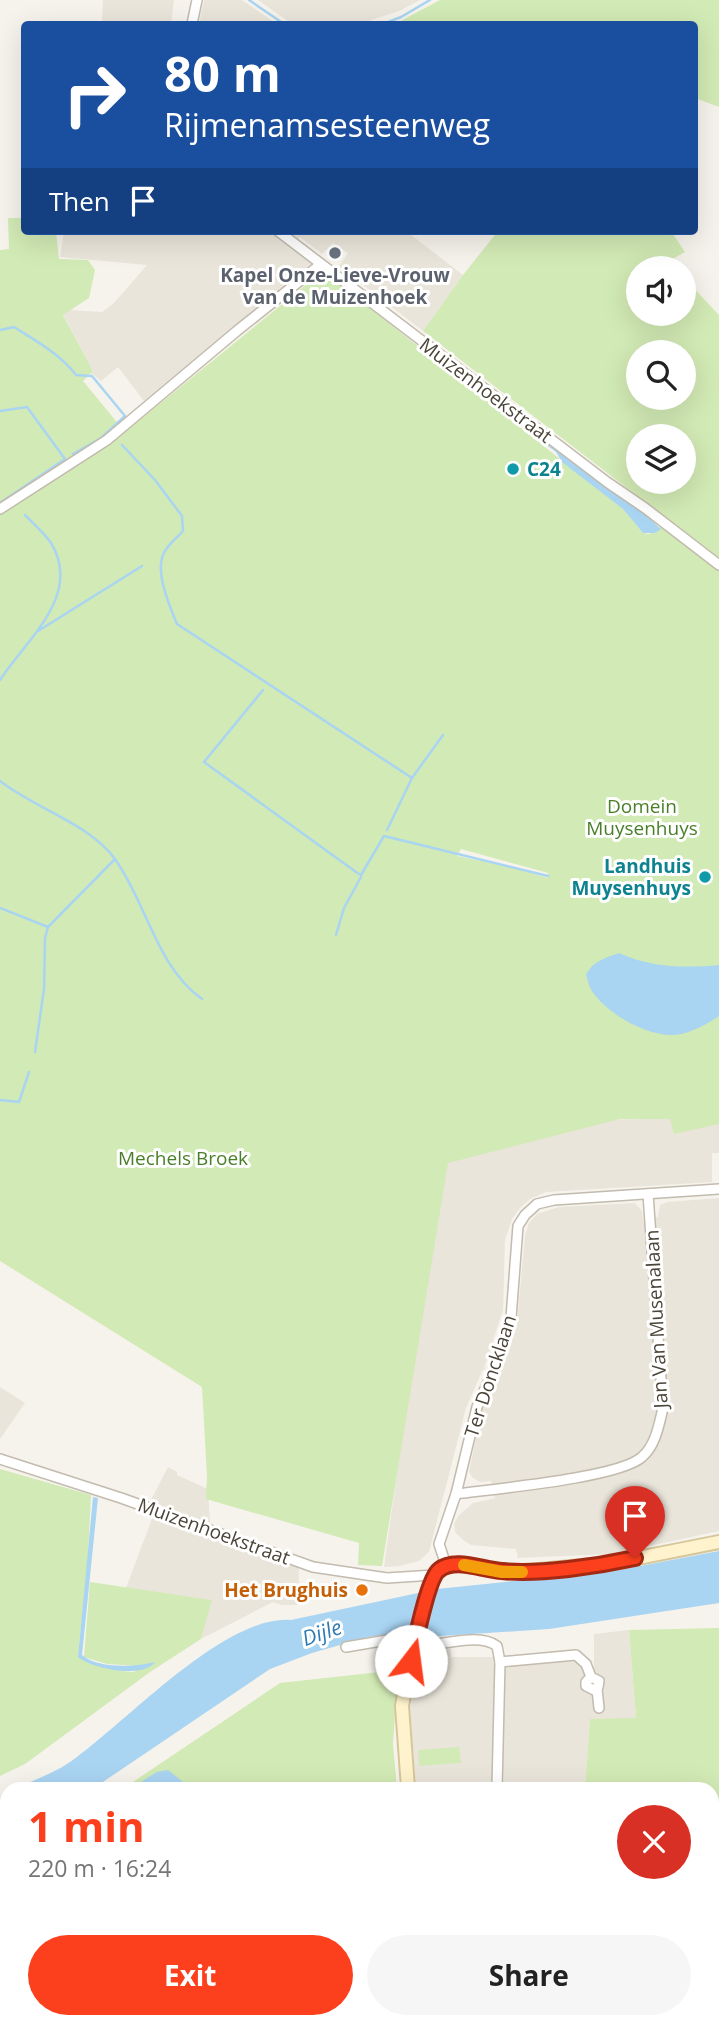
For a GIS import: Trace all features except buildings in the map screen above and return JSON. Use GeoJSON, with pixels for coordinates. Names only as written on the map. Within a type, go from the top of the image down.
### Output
{"type":"FeatureCollection","features":[{"type":"Feature","properties":{"kind":"street"},"geometry":{"type":"LineString","coordinates":[[192,21],[197,0]]}},
{"type":"Feature","properties":{"kind":"street","name":"Muizenhoekstraat"},"geometry":{"type":"LineString","coordinates":[[283,235],[719,565]]}},
{"type":"Feature","properties":{"kind":"street"},"geometry":{"type":"LineString","coordinates":[[0,509],[107,440],[321,264]]}},
{"type":"Feature","properties":{"kind":"street","name":"Ter Doncklaan"},"geometry":{"type":"LineString","coordinates":[[446,1565],[439,1544],[456,1494],[477,1407],[497,1362],[511,1318],[516,1280],[515,1244],[518,1226],[525,1214],[537,1204],[554,1200],[719,1189]]}},
{"type":"Feature","properties":{"kind":"street","name":"Jan Van Musenalaan"},"geometry":{"type":"LineString","coordinates":[[456,1494],[547,1482],[624,1467],[642,1457],[656,1437],[663,1408],[648,1194]]}},
{"type":"Feature","properties":{"kind":"street","name":"Muizenhoekstraat"},"geometry":{"type":"LineString","coordinates":[[0,1459],[121,1498],[313,1567],[387,1578],[432,1580]]}},
{"type":"Feature","properties":{"kind":"street"},"geometry":{"type":"LineString","coordinates":[[407,1782],[402,1724],[404,1690],[432,1580],[446,1565],[519,1572],[613,1563],[719,1542]]}},
{"type":"Feature","properties":{"kind":"street"},"geometry":{"type":"LineString","coordinates":[[346,1647],[393,1639],[397,1678],[404,1690]]}},
{"type":"Feature","properties":{"kind":"street"},"geometry":{"type":"LineString","coordinates":[[416,1643],[488,1640],[497,1646],[500,1662],[497,1782]]}},
{"type":"Feature","properties":{"kind":"street"},"geometry":{"type":"LineString","coordinates":[[500,1662],[576,1655],[586,1664],[591,1677],[586,1686],[592,1690],[597,1689],[599,1708]]}},
{"type":"Feature","properties":{"kind":"shaded area"},"geometry":{"type":"Polygon","coordinates":[[[103,0],[174,0],[171,21],[102,21],[103,0]]]}},
{"type":"Feature","properties":{"kind":"shaded area"},"geometry":{"type":"Polygon","coordinates":[[[204,0],[242,0],[273,21],[200,21],[204,0]]]}},
{"type":"Feature","properties":{"kind":"shaded area"},"geometry":{"type":"Polygon","coordinates":[[[258,0],[420,0],[399,11],[368,21],[288,21],[258,0]]]}},
{"type":"Feature","properties":{"kind":"shaded area"},"geometry":{"type":"Polygon","coordinates":[[[63,235],[411,235],[463,275],[423,331],[339,266],[348,253],[333,243],[322,254],[300,237],[293,248],[311,261],[310,264],[144,401],[118,367],[101,381],[91,373],[93,371],[63,314],[70,310],[102,312],[114,303],[147,265],[60,257],[63,235]]]}},
{"type":"Feature","properties":{"kind":"shaded area"},"geometry":{"type":"Polygon","coordinates":[[[719,1118],[719,1153],[712,1153],[712,1182],[546,1192],[530,1199],[520,1208],[512,1219],[505,1240],[503,1310],[484,1368],[498,1376],[509,1351],[517,1324],[525,1236],[529,1223],[537,1214],[559,1207],[635,1203],[642,1211],[643,1219],[658,1217],[660,1205],[667,1202],[719,1198],[719,1531],[612,1554],[518,1558],[516,1549],[471,1545],[463,1540],[455,1532],[454,1524],[458,1516],[473,1503],[495,1498],[491,1481],[480,1482],[469,1472],[481,1413],[497,1377],[483,1369],[466,1408],[429,1552],[419,1561],[384,1567],[439,1170],[452,1149],[571,1120],[719,1118]]]}},
{"type":"Feature","properties":{"kind":"shaded area"},"geometry":{"type":"Polygon","coordinates":[[[0,1387],[25,1403],[0,1439],[0,1387]]]}},
{"type":"Feature","properties":{"kind":"shaded area"},"geometry":{"type":"Polygon","coordinates":[[[168,1467],[177,1472],[177,1475],[208,1489],[210,1523],[150,1502],[168,1467]]]}},
{"type":"Feature","properties":{"kind":"shaded area"},"geometry":{"type":"Polygon","coordinates":[[[153,1516],[299,1567],[298,1605],[273,1602],[201,1639],[211,1600],[126,1588],[153,1516]]]}},
{"type":"Feature","properties":{"kind":"shaded area"},"geometry":{"type":"Polygon","coordinates":[[[629,1630],[636,1719],[590,1719],[585,1782],[416,1782],[410,1707],[418,1665],[428,1652],[451,1648],[451,1657],[494,1657],[495,1674],[506,1667],[573,1659],[594,1672],[594,1634],[629,1630]]]}},
{"type":"Feature","properties":{"kind":"green space"},"geometry":{"type":"Polygon","coordinates":[[[440,0],[719,0],[719,107],[698,99],[698,21],[401,21],[440,0]]]}},
{"type":"Feature","properties":{"kind":"green space"},"geometry":{"type":"Polygon","coordinates":[[[8,218],[21,218],[21,235],[56,235],[59,259],[88,260],[95,270],[89,298],[63,315],[93,371],[83,381],[125,432],[323,271],[623,509],[643,533],[649,534],[661,527],[719,571],[719,1124],[674,1134],[670,1119],[620,1119],[448,1163],[382,1566],[358,1565],[359,1543],[206,1499],[202,1387],[0,1261],[0,250],[9,249],[8,218]],[[461,849],[457,856],[519,869],[548,878],[548,873],[461,849]]]}},
{"type":"Feature","properties":{"kind":"green space"},"geometry":{"type":"Polygon","coordinates":[[[495,235],[674,235],[685,252],[678,256],[626,256],[626,326],[696,326],[696,291],[719,315],[719,559],[635,494],[696,494],[696,424],[626,424],[626,487],[423,331],[495,235]]]}},
{"type":"Feature","properties":{"kind":"green space"},"geometry":{"type":"Polygon","coordinates":[[[0,1469],[91,1495],[78,1657],[120,1670],[134,1672],[140,1666],[107,1664],[84,1657],[90,1582],[212,1600],[201,1639],[150,1672],[25,1764],[0,1776],[0,1469]]]}},
{"type":"Feature","properties":{"kind":"green space"},"geometry":{"type":"Polygon","coordinates":[[[719,1628],[719,1782],[585,1782],[590,1719],[636,1718],[629,1630],[719,1628]]]}},
{"type":"Feature","properties":{"kind":"green space"},"geometry":{"type":"Polygon","coordinates":[[[398,1670],[393,1744],[396,1782],[133,1782],[280,1683],[398,1670]]]}},
{"type":"Feature","properties":{"kind":"green space"},"geometry":{"type":"Polygon","coordinates":[[[459,1747],[461,1763],[419,1766],[418,1750],[459,1747]]]}},
{"type":"Feature","properties":{"kind":"water"},"geometry":{"type":"Polygon","coordinates":[[[550,442],[639,509],[661,529],[655,533],[643,533],[623,509],[562,462],[548,446],[550,442]]]}},
{"type":"Feature","properties":{"kind":"water"},"geometry":{"type":"Polygon","coordinates":[[[619,953],[643,962],[669,966],[719,965],[719,1016],[685,1033],[673,1035],[651,1032],[628,1022],[598,999],[586,975],[596,963],[619,953]]]}},
{"type":"Feature","properties":{"kind":"water"},"geometry":{"type":"Polygon","coordinates":[[[93,1497],[98,1498],[82,1655],[107,1665],[127,1666],[155,1662],[140,1670],[106,1668],[78,1657],[93,1497]]]}},
{"type":"Feature","properties":{"kind":"water","name":"Dijle"},"geometry":{"type":"Polygon","coordinates":[[[719,1551],[719,1603],[549,1629],[425,1637],[400,1633],[368,1637],[312,1653],[270,1669],[103,1782],[31,1782],[70,1762],[206,1653],[236,1635],[264,1623],[291,1620],[437,1589],[619,1570],[719,1551]]]}},
{"type":"Feature","properties":{"kind":"water"},"geometry":{"type":"Polygon","coordinates":[[[168,1770],[183,1782],[141,1782],[157,1772],[168,1770]]]}},
{"type":"Feature","properties":{"kind":"waterway"},"geometry":{"type":"LineString","coordinates":[[249,0],[280,21]]}},
{"type":"Feature","properties":{"kind":"waterway"},"geometry":{"type":"LineString","coordinates":[[391,21],[430,0]]}},
{"type":"Feature","properties":{"kind":"waterway"},"geometry":{"type":"LineString","coordinates":[[0,330],[14,327],[55,354],[76,375],[92,376],[125,416],[101,438],[73,454]]}},
{"type":"Feature","properties":{"kind":"waterway"},"geometry":{"type":"LineString","coordinates":[[0,411],[27,407],[65,459],[0,503]]}},
{"type":"Feature","properties":{"kind":"waterway"},"geometry":{"type":"LineString","coordinates":[[122,445],[155,480],[182,516],[183,531],[165,550],[161,561],[164,589],[177,624],[412,778],[443,735]]}},
{"type":"Feature","properties":{"kind":"waterway"},"geometry":{"type":"LineString","coordinates":[[0,680],[47,616],[56,599],[60,581],[59,562],[51,543],[25,515]]}},
{"type":"Feature","properties":{"kind":"waterway"},"geometry":{"type":"LineString","coordinates":[[38,631],[142,566]]}},
{"type":"Feature","properties":{"kind":"waterway"},"geometry":{"type":"LineString","coordinates":[[263,690],[204,762],[356,872],[361,875],[384,836],[548,876]]}},
{"type":"Feature","properties":{"kind":"waterway"},"geometry":{"type":"LineString","coordinates":[[387,830],[412,778]]}},
{"type":"Feature","properties":{"kind":"waterway"},"geometry":{"type":"LineString","coordinates":[[0,781],[77,826],[104,847],[126,877],[174,970],[202,999]]}},
{"type":"Feature","properties":{"kind":"waterway"},"geometry":{"type":"LineString","coordinates":[[0,908],[48,927],[115,859]]}},
{"type":"Feature","properties":{"kind":"waterway"},"geometry":{"type":"LineString","coordinates":[[336,935],[344,908],[361,877]]}},
{"type":"Feature","properties":{"kind":"waterway"},"geometry":{"type":"LineString","coordinates":[[35,1052],[44,989],[45,938],[48,927]]}},
{"type":"Feature","properties":{"kind":"waterway"},"geometry":{"type":"LineString","coordinates":[[0,1100],[19,1102],[29,1072]]}},
{"type":"Feature","properties":{"kind":"slow traffic"},"geometry":{"type":"LineString","coordinates":[[464,1565],[502,1572],[522,1572]]}},
{"type":"Feature","properties":{"kind":"place","name":"Kapel Onze-Lieve-Vrouw van de Muizenhoek"},"geometry":{"type":"Point","coordinates":[335,253]}},
{"type":"Feature","properties":{"kind":"place","name":"C24"},"geometry":{"type":"Point","coordinates":[513,469]}},
{"type":"Feature","properties":{"kind":"place","name":"Landhuis Muysenhuys"},"geometry":{"type":"Point","coordinates":[705,877]}},
{"type":"Feature","properties":{"kind":"place","name":"Het Brughuis"},"geometry":{"type":"Point","coordinates":[362,1590]}},
{"type":"Feature","properties":{"kind":"route"},"geometry":{"type":"LineString","coordinates":[[411,1661],[430,1585],[434,1575],[446,1565],[519,1572],[613,1563],[635,1558]]}},
{"type":"Feature","properties":{"kind":"park label","name":"Domein Muysenhuys"},"geometry":{"type":"Point","coordinates":[642,817]}},
{"type":"Feature","properties":{"kind":"park label","name":"Mechels Broek"},"geometry":{"type":"Point","coordinates":[183,1158]}}]}
